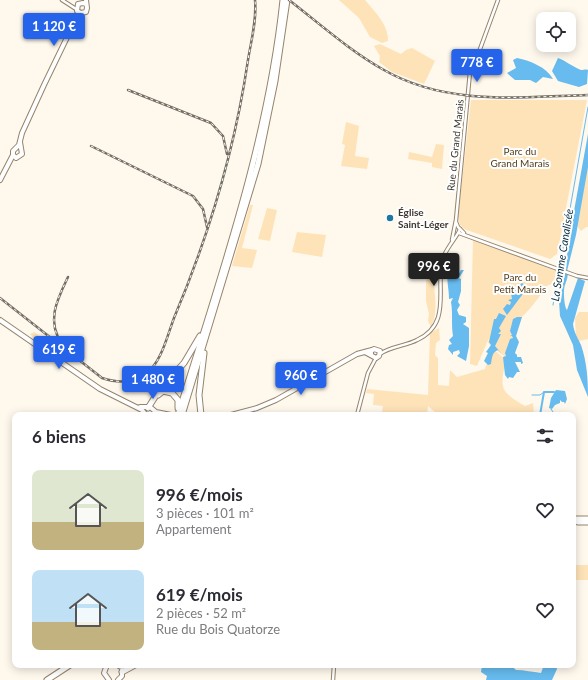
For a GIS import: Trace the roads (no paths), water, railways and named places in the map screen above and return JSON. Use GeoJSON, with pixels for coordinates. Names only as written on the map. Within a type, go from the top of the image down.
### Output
{"type":"FeatureCollection","features":[{"type":"Feature","properties":{"kind":"highway"},"geometry":{"type":"LineString","coordinates":[[178,412],[243,206],[258,147],[274,70],[283,0]]}},
{"type":"Feature","properties":{"kind":"highway"},"geometry":{"type":"LineString","coordinates":[[183,412],[248,201],[264,140],[279,60],[287,0]]}},
{"type":"Feature","properties":{"kind":"highway"},"geometry":{"type":"LineString","coordinates":[[150,412],[160,389],[184,363],[206,323]]}},
{"type":"Feature","properties":{"kind":"highway"},"geometry":{"type":"LineString","coordinates":[[201,412],[199,395],[206,334]]}},
{"type":"Feature","properties":{"kind":"highway"},"geometry":{"type":"LineString","coordinates":[[150,412],[153,403],[159,394],[168,391],[175,395],[178,400],[177,412]]}},
{"type":"Feature","properties":{"kind":"highway"},"geometry":{"type":"LineString","coordinates":[[576,519],[588,519]]}},
{"type":"Feature","properties":{"kind":"highway"},"geometry":{"type":"LineString","coordinates":[[576,523],[588,522]]}},
{"type":"Feature","properties":{"kind":"highway"},"geometry":{"type":"LineString","coordinates":[[42,680],[60,668]]}},
{"type":"Feature","properties":{"kind":"highway"},"geometry":{"type":"LineString","coordinates":[[47,680],[65,668]]}},
{"type":"Feature","properties":{"kind":"highway"},"geometry":{"type":"LineString","coordinates":[[122,672],[129,668]]}},
{"type":"Feature","properties":{"kind":"main road"},"geometry":{"type":"LineString","coordinates":[[78,11],[87,11],[83,2]]}},
{"type":"Feature","properties":{"kind":"main road"},"geometry":{"type":"LineString","coordinates":[[14,157],[21,156],[19,150],[21,140],[28,122],[83,2]]}},
{"type":"Feature","properties":{"kind":"main road"},"geometry":{"type":"LineString","coordinates":[[0,180],[14,157],[13,151],[19,150]]}},
{"type":"Feature","properties":{"kind":"main road"},"geometry":{"type":"LineString","coordinates":[[0,320],[100,389],[128,404],[150,412]]}},
{"type":"Feature","properties":{"kind":"main road"},"geometry":{"type":"LineString","coordinates":[[241,412],[271,403],[363,352],[375,354]]}},
{"type":"Feature","properties":{"kind":"main road"},"geometry":{"type":"LineString","coordinates":[[106,668],[104,670],[106,679]]}},
{"type":"Feature","properties":{"kind":"main road"},"geometry":{"type":"LineString","coordinates":[[118,680],[122,672],[121,668]]}},
{"type":"Feature","properties":{"kind":"street"},"geometry":{"type":"LineString","coordinates":[[62,0],[71,4],[78,11]]}},
{"type":"Feature","properties":{"kind":"street","name":"Rue du Grand Marais"},"geometry":{"type":"LineString","coordinates":[[457,228],[456,220],[470,72],[472,71],[471,68],[476,60],[498,0]]}},
{"type":"Feature","properties":{"kind":"street"},"geometry":{"type":"LineString","coordinates":[[71,4],[83,2]]}},
{"type":"Feature","properties":{"kind":"street"},"geometry":{"type":"LineString","coordinates":[[452,240],[454,232],[457,228]]}},
{"type":"Feature","properties":{"kind":"street"},"geometry":{"type":"LineString","coordinates":[[457,228],[458,233]]}},
{"type":"Feature","properties":{"kind":"street"},"geometry":{"type":"LineString","coordinates":[[457,228],[466,235]]}},
{"type":"Feature","properties":{"kind":"street"},"geometry":{"type":"LineString","coordinates":[[454,232],[466,235],[570,274],[587,278]]}},
{"type":"Feature","properties":{"kind":"street"},"geometry":{"type":"LineString","coordinates":[[358,412],[375,354],[417,340],[434,326],[441,308],[441,267],[446,251],[458,233]]}},
{"type":"Feature","properties":{"kind":"street"},"geometry":{"type":"LineString","coordinates":[[333,680],[334,668]]}},
{"type":"Feature","properties":{"kind":"water"},"geometry":{"type":"Polygon","coordinates":[[[517,58],[538,65],[553,79],[543,77],[536,83],[530,80],[515,80],[507,73],[516,68],[513,60],[517,58]]]}},
{"type":"Feature","properties":{"kind":"water"},"geometry":{"type":"Polygon","coordinates":[[[558,58],[581,70],[588,70],[587,84],[579,87],[558,81],[552,71],[558,58]]]}},
{"type":"Feature","properties":{"kind":"water"},"geometry":{"type":"Polygon","coordinates":[[[588,134],[588,167],[576,235],[567,271],[568,277],[564,287],[564,294],[567,310],[578,278],[585,281],[573,324],[585,358],[588,397],[577,370],[573,345],[560,316],[559,301],[566,271],[568,244],[588,134]]]}},
{"type":"Feature","properties":{"kind":"water"},"geometry":{"type":"Polygon","coordinates":[[[448,268],[452,269],[454,272],[451,276],[456,279],[461,270],[464,270],[459,278],[461,279],[461,291],[458,302],[460,305],[457,310],[459,315],[466,317],[466,322],[463,324],[469,328],[469,346],[466,361],[457,356],[460,353],[459,350],[453,352],[453,355],[448,349],[449,345],[452,344],[449,340],[453,336],[451,302],[453,298],[449,299],[447,277],[448,268]]]}},
{"type":"Feature","properties":{"kind":"water"},"geometry":{"type":"Polygon","coordinates":[[[522,283],[528,287],[507,315],[503,309],[507,304],[510,305],[511,302],[508,300],[512,299],[511,293],[522,283]]]}},
{"type":"Feature","properties":{"kind":"water"},"geometry":{"type":"Polygon","coordinates":[[[499,313],[506,316],[499,328],[501,331],[498,334],[501,334],[495,346],[502,354],[498,350],[496,351],[491,364],[488,365],[484,361],[488,353],[486,352],[491,345],[489,342],[494,319],[496,319],[499,313]]]}},
{"type":"Feature","properties":{"kind":"water"},"geometry":{"type":"Polygon","coordinates":[[[522,317],[516,336],[519,342],[515,353],[517,357],[521,357],[523,363],[521,364],[521,362],[515,362],[520,372],[517,372],[513,378],[509,377],[508,379],[505,375],[503,357],[506,356],[505,353],[510,339],[513,338],[510,336],[512,335],[510,331],[513,319],[522,317]]]}},
{"type":"Feature","properties":{"kind":"water"},"geometry":{"type":"Polygon","coordinates":[[[556,390],[565,391],[567,399],[565,404],[560,400],[560,403],[555,405],[552,409],[549,408],[551,398],[556,390]]]}},
{"type":"Feature","properties":{"kind":"water"},"geometry":{"type":"Polygon","coordinates":[[[482,668],[514,668],[516,670],[541,673],[543,668],[557,669],[552,680],[486,680],[487,676],[481,672],[482,668]]]}},
{"type":"Feature","properties":{"kind":"waterway","name":"La Somme Canalisée"},"geometry":{"type":"LineString","coordinates":[[553,305],[588,107]]}},
{"type":"Feature","properties":{"kind":"waterway"},"geometry":{"type":"LineString","coordinates":[[532,395],[540,395],[544,392]]}},
{"type":"Feature","properties":{"kind":"waterway"},"geometry":{"type":"LineString","coordinates":[[541,412],[544,392],[554,392]]}},
{"type":"Feature","properties":{"kind":"railway"},"geometry":{"type":"LineString","coordinates":[[0,298],[102,378],[116,381],[129,381],[141,377],[152,368],[165,344],[187,287],[209,223],[228,159],[243,93],[254,23],[255,0]]}},
{"type":"Feature","properties":{"kind":"railway"},"geometry":{"type":"LineString","coordinates":[[289,0],[371,63],[408,81],[433,89],[483,97],[588,95]]}},
{"type":"Feature","properties":{"kind":"railway"},"geometry":{"type":"LineString","coordinates":[[128,90],[211,123],[223,136],[227,154]]}},
{"type":"Feature","properties":{"kind":"railway"},"geometry":{"type":"LineString","coordinates":[[91,146],[193,196],[203,209],[207,227]]}},
{"type":"Feature","properties":{"kind":"railway"},"geometry":{"type":"LineString","coordinates":[[62,344],[57,335],[54,319],[57,302],[68,277]]}},
{"type":"Feature","properties":{"kind":"place","name":"Église Saint-Léger"},"geometry":{"type":"Point","coordinates":[390,218]}},
{"type":"Feature","properties":{"kind":"park label","name":"Parc du Grand Marais"},"geometry":{"type":"Point","coordinates":[520,156]}},
{"type":"Feature","properties":{"kind":"park label","name":"Parc du Petit Marais"},"geometry":{"type":"Point","coordinates":[520,282]}}]}
